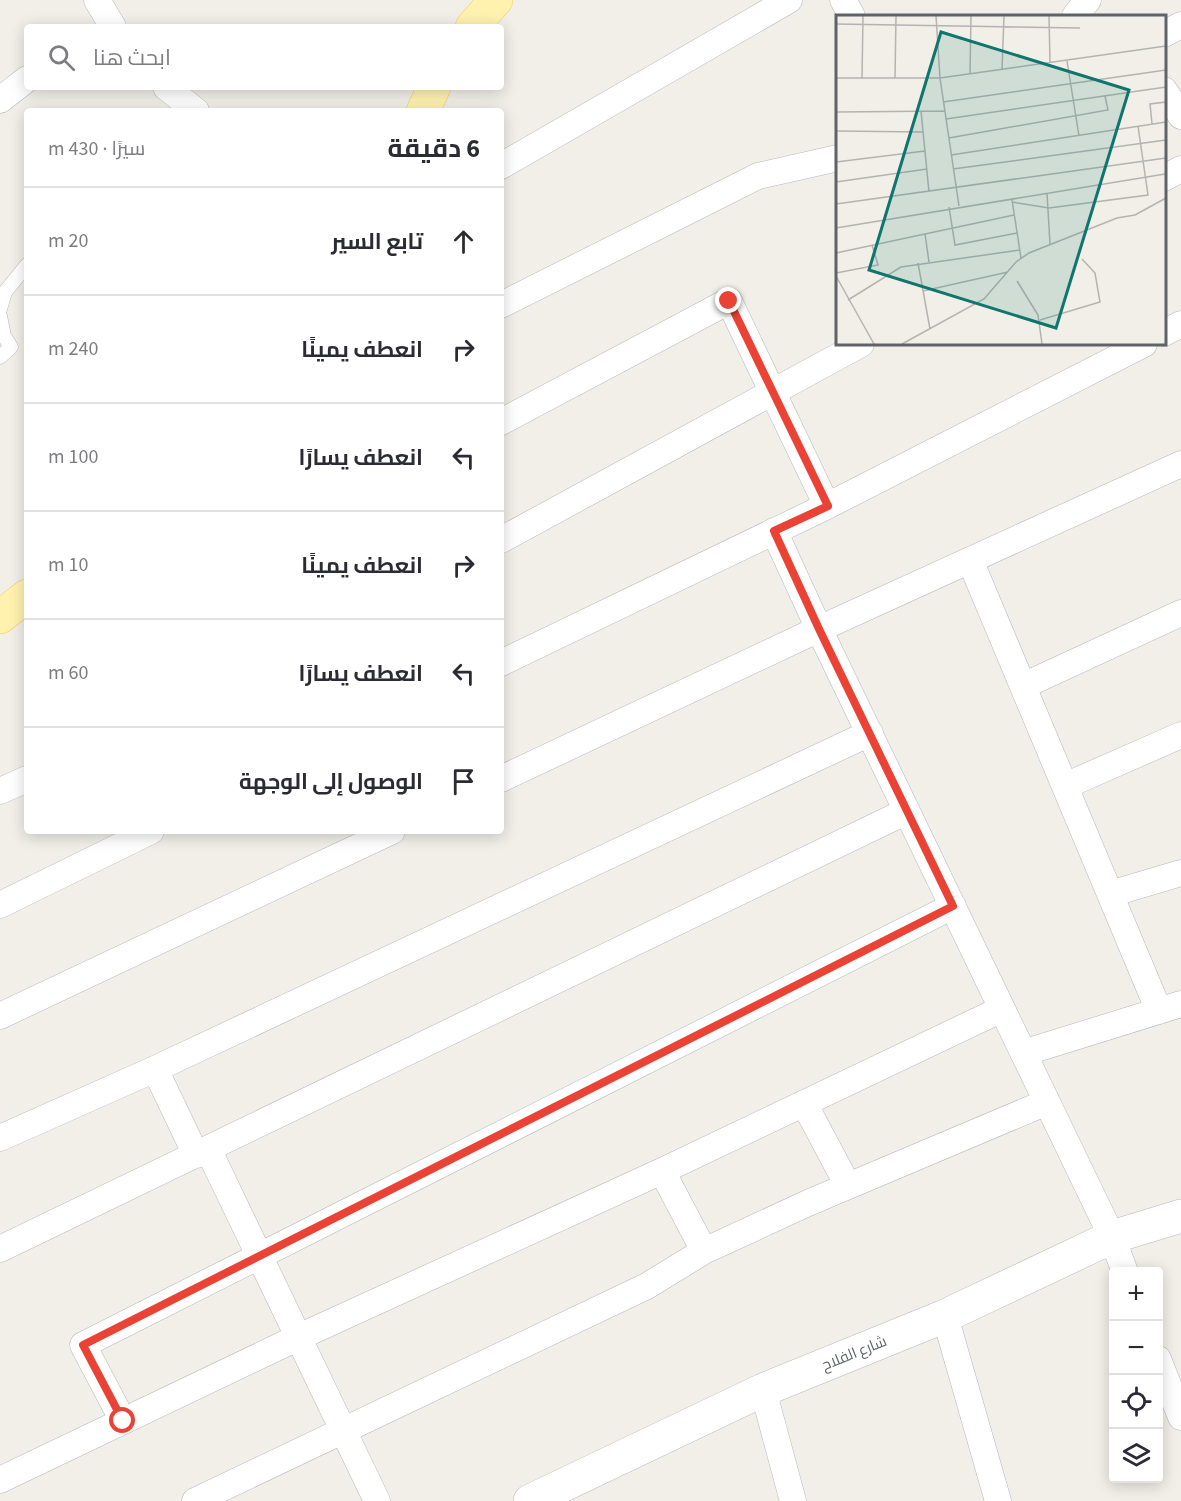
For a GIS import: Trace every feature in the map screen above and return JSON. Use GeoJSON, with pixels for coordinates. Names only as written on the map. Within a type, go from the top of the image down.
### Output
{"type":"FeatureCollection","features":[{"type":"Feature","properties":{"kind":"main road"},"geometry":{"type":"LineString","coordinates":[[475,24],[496,0]]}},
{"type":"Feature","properties":{"kind":"main road"},"geometry":{"type":"LineString","coordinates":[[424,108],[433,90]]}},
{"type":"Feature","properties":{"kind":"main road"},"geometry":{"type":"LineString","coordinates":[[0,617],[24,598]]}},
{"type":"Feature","properties":{"kind":"street"},"geometry":{"type":"LineString","coordinates":[[504,164],[789,0]]}},
{"type":"Feature","properties":{"kind":"street"},"geometry":{"type":"LineString","coordinates":[[843,0],[851,15]]}},
{"type":"Feature","properties":{"kind":"street"},"geometry":{"type":"LineString","coordinates":[[1076,15],[1088,0]]}},
{"type":"Feature","properties":{"kind":"street"},"geometry":{"type":"LineString","coordinates":[[1166,33],[1181,25]]}},
{"type":"Feature","properties":{"kind":"street"},"geometry":{"type":"LineString","coordinates":[[0,100],[24,81]]}},
{"type":"Feature","properties":{"kind":"street"},"geometry":{"type":"LineString","coordinates":[[170,90],[192,108]]}},
{"type":"Feature","properties":{"kind":"street"},"geometry":{"type":"LineString","coordinates":[[1166,93],[1181,116]]}},
{"type":"Feature","properties":{"kind":"street"},"geometry":{"type":"LineString","coordinates":[[504,303],[758,176],[836,158]]}},
{"type":"Feature","properties":{"kind":"street"},"geometry":{"type":"LineString","coordinates":[[1166,177],[1181,169]]}},
{"type":"Feature","properties":{"kind":"street"},"geometry":{"type":"LineString","coordinates":[[504,420],[729,301],[828,506]]}},
{"type":"Feature","properties":{"kind":"street"},"geometry":{"type":"LineString","coordinates":[[1166,332],[1181,324]]}},
{"type":"Feature","properties":{"kind":"street"},"geometry":{"type":"LineString","coordinates":[[504,538],[859,345]]}},
{"type":"Feature","properties":{"kind":"street"},"geometry":{"type":"LineString","coordinates":[[504,662],[828,506],[1142,345]]}},
{"type":"Feature","properties":{"kind":"street"},"geometry":{"type":"LineString","coordinates":[[504,778],[819,629],[1181,464]]}},
{"type":"Feature","properties":{"kind":"street"},"geometry":{"type":"LineString","coordinates":[[774,531],[1112,1237],[1123,1267]]}},
{"type":"Feature","properties":{"kind":"street"},"geometry":{"type":"LineString","coordinates":[[970,560],[1110,894],[1170,1007],[1023,1053]]}},
{"type":"Feature","properties":{"kind":"street"},"geometry":{"type":"LineString","coordinates":[[1023,686],[1181,613]]}},
{"type":"Feature","properties":{"kind":"street"},"geometry":{"type":"LineString","coordinates":[[0,1138],[155,1069],[870,733]]}},
{"type":"Feature","properties":{"kind":"street"},"geometry":{"type":"LineString","coordinates":[[1065,786],[1181,735]]}},
{"type":"Feature","properties":{"kind":"street"},"geometry":{"type":"LineString","coordinates":[[0,791],[24,780]]}},
{"type":"Feature","properties":{"kind":"street"},"geometry":{"type":"LineString","coordinates":[[0,1249],[907,811]]}},
{"type":"Feature","properties":{"kind":"street"},"geometry":{"type":"LineString","coordinates":[[0,904],[145,834]]}},
{"type":"Feature","properties":{"kind":"street"},"geometry":{"type":"LineString","coordinates":[[0,1016],[386,834]]}},
{"type":"Feature","properties":{"kind":"street"},"geometry":{"type":"LineString","coordinates":[[1110,894],[1181,873]]}},
{"type":"Feature","properties":{"kind":"street"},"geometry":{"type":"LineString","coordinates":[[123,1421],[83,1345],[953,906]]}},
{"type":"Feature","properties":{"kind":"street"},"geometry":{"type":"LineString","coordinates":[[0,1480],[298,1337],[663,1171],[1002,1010]]}},
{"type":"Feature","properties":{"kind":"street"},"geometry":{"type":"LineString","coordinates":[[155,1069],[260,1256],[377,1501]]}},
{"type":"Feature","properties":{"kind":"street"},"geometry":{"type":"LineString","coordinates":[[195,1501],[647,1286],[704,1251],[848,1186],[1047,1102]]}},
{"type":"Feature","properties":{"kind":"street"},"geometry":{"type":"LineString","coordinates":[[804,1103],[848,1186]]}},
{"type":"Feature","properties":{"kind":"street"},"geometry":{"type":"LineString","coordinates":[[663,1171],[704,1251]]}},
{"type":"Feature","properties":{"kind":"street","name":"شارع الفلاح"},"geometry":{"type":"LineString","coordinates":[[530,1501],[763,1390],[945,1316],[1112,1237],[1181,1216]]}},
{"type":"Feature","properties":{"kind":"street"},"geometry":{"type":"LineString","coordinates":[[945,1316],[998,1501]]}},
{"type":"Feature","properties":{"kind":"street"},"geometry":{"type":"LineString","coordinates":[[1163,1372],[1181,1417]]}},
{"type":"Feature","properties":{"kind":"street"},"geometry":{"type":"LineString","coordinates":[[763,1390],[793,1501]]}},
{"type":"Feature","properties":{"kind":"lane"},"geometry":{"type":"LineString","coordinates":[[0,309],[5,292],[24,269]]}},
{"type":"Feature","properties":{"kind":"lane"},"geometry":{"type":"LineString","coordinates":[[0,316],[4,336],[11,347],[0,357]]}},
{"type":"Feature","properties":{"kind":"route"},"geometry":{"type":"LineString","coordinates":[[123,1421],[83,1345],[953,906],[774,531],[828,506],[729,301]]}}]}
